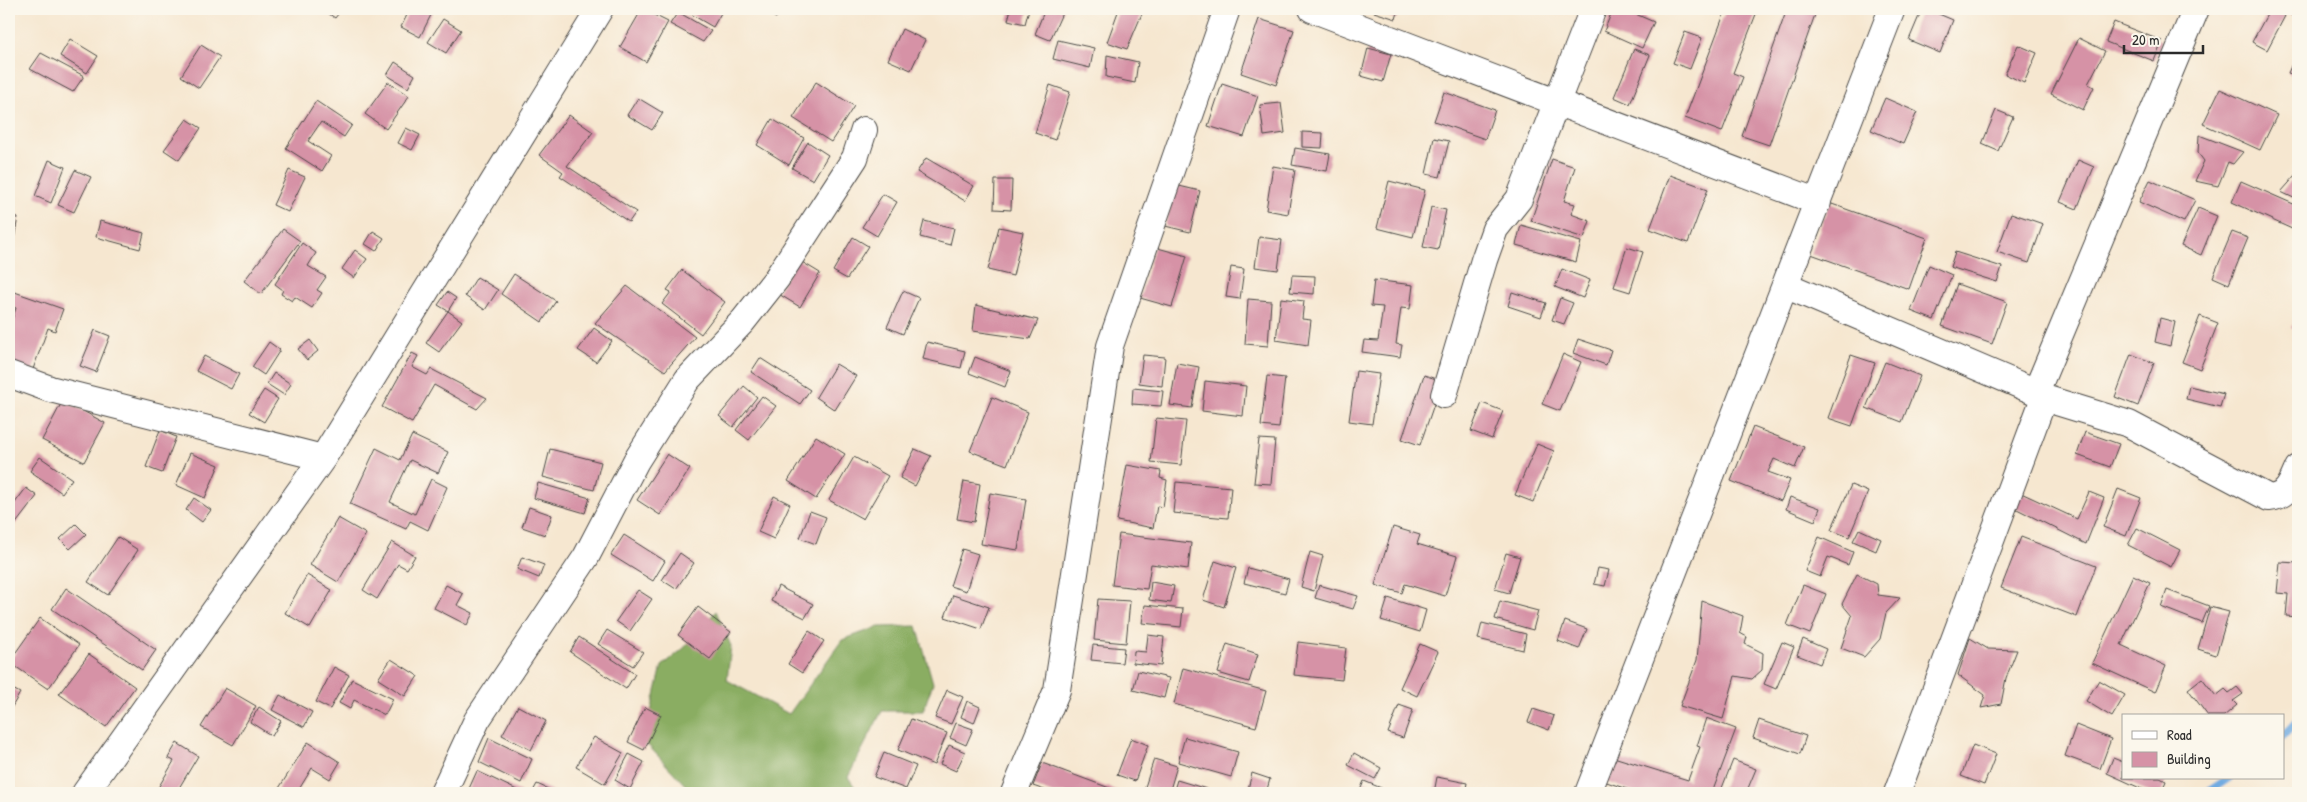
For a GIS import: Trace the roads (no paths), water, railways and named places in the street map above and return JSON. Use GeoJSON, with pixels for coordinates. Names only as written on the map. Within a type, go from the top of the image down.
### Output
{"type":"FeatureCollection","features":[{"type":"Feature","properties":{"kind":"street"},"geometry":{"type":"LineString","coordinates":[[85,793],[323,458],[600,9]]}},
{"type":"Feature","properties":{"kind":"street"},"geometry":{"type":"LineString","coordinates":[[1014,793],[1057,690],[1110,346],[1227,9]]}},
{"type":"Feature","properties":{"kind":"street"},"geometry":{"type":"LineString","coordinates":[[1312,9],[1818,202]]}},
{"type":"Feature","properties":{"kind":"street"},"geometry":{"type":"LineString","coordinates":[[1444,395],[1495,229],[1519,199],[1558,103],[1593,9]]}},
{"type":"Feature","properties":{"kind":"street"},"geometry":{"type":"LineString","coordinates":[[1588,793],[1892,9]]}},
{"type":"Feature","properties":{"kind":"street"},"geometry":{"type":"LineString","coordinates":[[1897,793],[2040,395],[2196,9]]}},
{"type":"Feature","properties":{"kind":"street"},"geometry":{"type":"LineString","coordinates":[[443,793],[477,720],[586,557],[636,460],[687,380],[743,321],[777,278],[855,158],[864,130]]}},
{"type":"Feature","properties":{"kind":"street"},"geometry":{"type":"LineString","coordinates":[[1785,285],[2040,395],[2129,424],[2269,498],[2284,494],[2289,489],[2298,468]]}},
{"type":"Feature","properties":{"kind":"street"},"geometry":{"type":"LineString","coordinates":[[9,374],[50,389],[323,458]]}},
{"type":"Feature","properties":{"kind":"waterway"},"geometry":{"type":"LineString","coordinates":[[2284,735],[2298,720]]}},
{"type":"Feature","properties":{"kind":"waterway"},"geometry":{"type":"LineString","coordinates":[[2206,793],[2226,780]]}}]}
